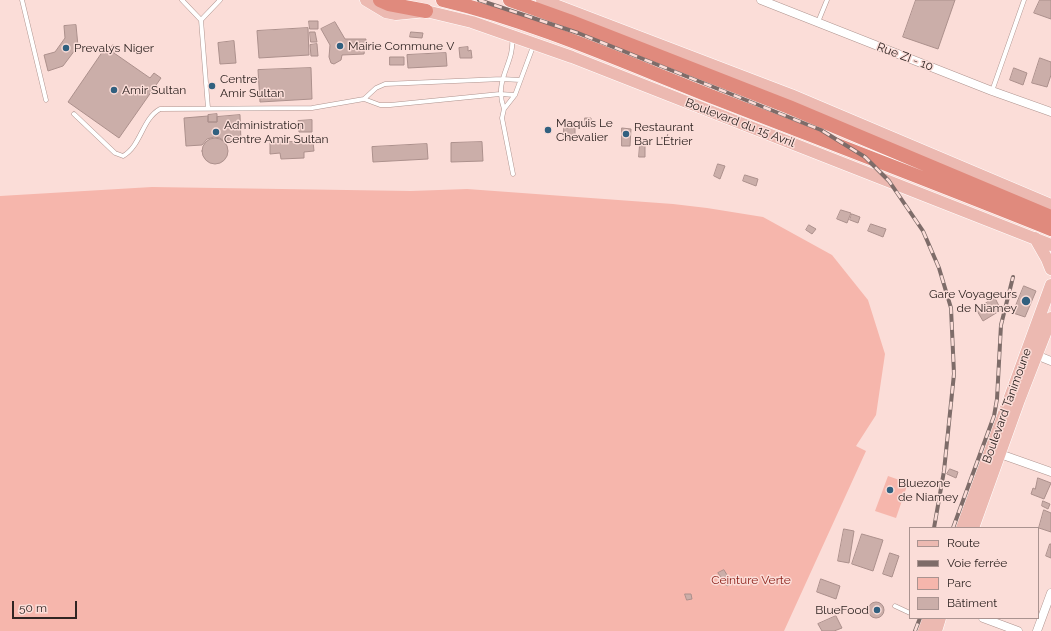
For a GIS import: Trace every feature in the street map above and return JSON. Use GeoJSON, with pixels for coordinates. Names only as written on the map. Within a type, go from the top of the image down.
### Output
{"type":"FeatureCollection","features":[{"type":"Feature","properties":{"kind":"highway"},"geometry":{"type":"LineString","coordinates":[[380,0],[389,4],[426,11]]}},
{"type":"Feature","properties":{"kind":"highway","name":"Boulevard du 15 Avril"},"geometry":{"type":"LineString","coordinates":[[443,0],[558,36],[923,178],[1051,230]]}},
{"type":"Feature","properties":{"kind":"highway"},"geometry":{"type":"LineString","coordinates":[[510,0],[569,21],[796,110],[1051,217]]}},
{"type":"Feature","properties":{"kind":"main road","name":"Boulevard du 15 Avril"},"geometry":{"type":"LineString","coordinates":[[366,0],[386,12],[396,14],[426,11],[472,22],[534,43],[1051,245]]}},
{"type":"Feature","properties":{"kind":"main road"},"geometry":{"type":"LineString","coordinates":[[542,0],[791,95],[1051,205]]}},
{"type":"Feature","properties":{"kind":"main road"},"geometry":{"type":"LineString","coordinates":[[1035,238],[1051,269]]}},
{"type":"Feature","properties":{"kind":"main road","name":"Boulevard Tanimoune"},"geometry":{"type":"LineString","coordinates":[[962,527],[1050,292]]}},
{"type":"Feature","properties":{"kind":"main road","name":"Boulevard Tanimoune"},"geometry":{"type":"LineString","coordinates":[[973,527],[1051,318]]}},
{"type":"Feature","properties":{"kind":"street","name":"Rue ZI - 10"},"geometry":{"type":"LineString","coordinates":[[760,0],[992,91],[1051,112]]}},
{"type":"Feature","properties":{"kind":"street"},"geometry":{"type":"LineString","coordinates":[[1036,355],[1051,362]]}},
{"type":"Feature","properties":{"kind":"street"},"geometry":{"type":"LineString","coordinates":[[1000,454],[1051,472]]}},
{"type":"Feature","properties":{"kind":"street"},"geometry":{"type":"LineString","coordinates":[[1037,631],[1051,593]]}},
{"type":"Feature","properties":{"kind":"street"},"geometry":{"type":"LineString","coordinates":[[986,619],[1018,631]]}},
{"type":"Feature","properties":{"kind":"lane"},"geometry":{"type":"LineString","coordinates":[[22,0],[46,100]]}},
{"type":"Feature","properties":{"kind":"lane"},"geometry":{"type":"LineString","coordinates":[[182,0],[201,20],[208,108]]}},
{"type":"Feature","properties":{"kind":"lane"},"geometry":{"type":"LineString","coordinates":[[201,20],[220,0]]}},
{"type":"Feature","properties":{"kind":"lane"},"geometry":{"type":"LineString","coordinates":[[818,22],[827,0]]}},
{"type":"Feature","properties":{"kind":"lane"},"geometry":{"type":"LineString","coordinates":[[992,91],[1024,0]]}},
{"type":"Feature","properties":{"kind":"lane"},"geometry":{"type":"LineString","coordinates":[[504,109],[500,94],[502,79],[513,48],[512,36]]}},
{"type":"Feature","properties":{"kind":"lane"},"geometry":{"type":"LineString","coordinates":[[513,174],[502,118],[504,109],[515,95],[534,43]]}},
{"type":"Feature","properties":{"kind":"lane"},"geometry":{"type":"LineString","coordinates":[[364,99],[376,88],[385,84],[502,79],[520,80]]}},
{"type":"Feature","properties":{"kind":"lane"},"geometry":{"type":"LineString","coordinates":[[74,114],[115,153],[124,156],[130,152],[150,117],[160,109],[312,108],[364,99],[380,105],[500,94],[515,95]]}},
{"type":"Feature","properties":{"kind":"lane"},"geometry":{"type":"LineString","coordinates":[[895,606],[909,613]]}},
{"type":"Feature","properties":{"kind":"green space","name":"Ceinture Verte"},"geometry":{"type":"Polygon","coordinates":[[[152,187],[411,191],[467,189],[673,204],[763,217],[832,255],[868,300],[885,354],[876,415],[856,446],[866,451],[784,631],[0,631],[0,196],[152,187]]]}},
{"type":"Feature","properties":{"kind":"green space"},"geometry":{"type":"Polygon","coordinates":[[[888,476],[908,483],[896,518],[875,511],[888,476]]]}},
{"type":"Feature","properties":{"kind":"building"},"geometry":{"type":"Polygon","coordinates":[[[916,0],[955,0],[938,49],[903,37],[916,0]]]}},
{"type":"Feature","properties":{"kind":"building"},"geometry":{"type":"Polygon","coordinates":[[[1040,0],[1051,0],[1051,19],[1034,13],[1040,0]]]}},
{"type":"Feature","properties":{"kind":"building"},"geometry":{"type":"Polygon","coordinates":[[[309,21],[318,21],[318,29],[310,29],[309,21]]]}},
{"type":"Feature","properties":{"kind":"building"},"geometry":{"type":"Polygon","coordinates":[[[335,22],[345,39],[366,39],[364,54],[342,55],[341,60],[334,64],[331,63],[329,57],[330,45],[321,29],[335,22]]]}},
{"type":"Feature","properties":{"kind":"building"},"geometry":{"type":"Polygon","coordinates":[[[76,25],[78,46],[63,66],[48,71],[44,55],[55,52],[65,38],[64,26],[76,25]]]}},
{"type":"Feature","properties":{"kind":"building"},"geometry":{"type":"Polygon","coordinates":[[[308,28],[309,55],[259,58],[257,31],[308,28]]]}},
{"type":"Feature","properties":{"kind":"building"},"geometry":{"type":"Polygon","coordinates":[[[310,32],[315,32],[317,42],[311,42],[310,32]]]}},
{"type":"Feature","properties":{"kind":"building"},"geometry":{"type":"Polygon","coordinates":[[[411,32],[423,33],[422,38],[410,37],[411,32]]]}},
{"type":"Feature","properties":{"kind":"building"},"geometry":{"type":"Polygon","coordinates":[[[234,41],[236,63],[220,64],[218,43],[234,41]]]}},
{"type":"Feature","properties":{"kind":"building"},"geometry":{"type":"Polygon","coordinates":[[[317,44],[318,56],[311,56],[310,45],[317,44]]]}},
{"type":"Feature","properties":{"kind":"building","name":"Amir Sultan"},"geometry":{"type":"Polygon","coordinates":[[[113,45],[118,48],[114,53],[150,78],[154,73],[161,78],[119,138],[68,102],[105,48],[109,50],[113,45]]]}},
{"type":"Feature","properties":{"kind":"building"},"geometry":{"type":"Polygon","coordinates":[[[468,47],[468,51],[471,50],[472,58],[460,58],[459,48],[468,47]]]}},
{"type":"Feature","properties":{"kind":"building"},"geometry":{"type":"Polygon","coordinates":[[[446,53],[447,66],[408,68],[407,55],[446,53]]]}},
{"type":"Feature","properties":{"kind":"building"},"geometry":{"type":"Polygon","coordinates":[[[390,57],[404,57],[404,65],[390,65],[390,57]]]}},
{"type":"Feature","properties":{"kind":"building"},"geometry":{"type":"Polygon","coordinates":[[[1040,58],[1051,62],[1051,75],[1047,87],[1032,83],[1040,58]]]}},
{"type":"Feature","properties":{"kind":"building"},"geometry":{"type":"Polygon","coordinates":[[[311,68],[312,99],[260,102],[258,70],[311,68]]]}},
{"type":"Feature","properties":{"kind":"building"},"geometry":{"type":"Polygon","coordinates":[[[1014,68],[1027,73],[1023,85],[1010,80],[1014,68]]]}},
{"type":"Feature","properties":{"kind":"building"},"geometry":{"type":"Polygon","coordinates":[[[217,114],[217,122],[208,122],[208,115],[217,114]]]}},
{"type":"Feature","properties":{"kind":"building"},"geometry":{"type":"Polygon","coordinates":[[[240,115],[241,142],[226,143],[220,138],[214,137],[207,139],[202,145],[186,146],[184,118],[208,116],[208,122],[217,122],[217,117],[240,115]]]}},
{"type":"Feature","properties":{"kind":"building"},"geometry":{"type":"Polygon","coordinates":[[[585,118],[591,118],[591,125],[585,124],[585,118]]]}},
{"type":"Feature","properties":{"kind":"building"},"geometry":{"type":"Polygon","coordinates":[[[312,120],[312,132],[299,132],[298,121],[312,120]]]}},
{"type":"Feature","properties":{"kind":"building"},"geometry":{"type":"Polygon","coordinates":[[[564,128],[575,128],[575,139],[564,139],[564,128]]]}},
{"type":"Feature","properties":{"kind":"building"},"geometry":{"type":"Polygon","coordinates":[[[622,128],[631,129],[630,146],[622,146],[622,128]]]}},
{"type":"Feature","properties":{"kind":"building"},"geometry":{"type":"Polygon","coordinates":[[[215,138],[224,142],[228,151],[224,160],[215,164],[206,160],[202,151],[206,142],[215,138]]]}},
{"type":"Feature","properties":{"kind":"building"},"geometry":{"type":"Polygon","coordinates":[[[313,141],[314,151],[304,152],[304,158],[281,159],[280,153],[270,154],[270,143],[313,141]]]}},
{"type":"Feature","properties":{"kind":"building"},"geometry":{"type":"Polygon","coordinates":[[[482,142],[483,161],[451,162],[451,143],[482,142]]]}},
{"type":"Feature","properties":{"kind":"building"},"geometry":{"type":"Polygon","coordinates":[[[427,144],[428,159],[373,162],[372,147],[427,144]]]}},
{"type":"Feature","properties":{"kind":"building"},"geometry":{"type":"Polygon","coordinates":[[[640,145],[645,145],[645,157],[639,157],[640,145]]]}},
{"type":"Feature","properties":{"kind":"building"},"geometry":{"type":"Polygon","coordinates":[[[718,164],[725,166],[720,179],[714,176],[718,164]]]}},
{"type":"Feature","properties":{"kind":"building"},"geometry":{"type":"Polygon","coordinates":[[[745,175],[758,179],[756,186],[743,181],[745,175]]]}},
{"type":"Feature","properties":{"kind":"building"},"geometry":{"type":"Polygon","coordinates":[[[841,210],[851,213],[847,223],[837,219],[841,210]]]}},
{"type":"Feature","properties":{"kind":"building"},"geometry":{"type":"Polygon","coordinates":[[[852,214],[860,217],[858,223],[850,220],[852,214]]]}},
{"type":"Feature","properties":{"kind":"building"},"geometry":{"type":"Polygon","coordinates":[[[871,224],[886,229],[883,237],[868,231],[871,224]]]}},
{"type":"Feature","properties":{"kind":"building"},"geometry":{"type":"Polygon","coordinates":[[[809,225],[816,229],[812,234],[806,230],[809,225]]]}},
{"type":"Feature","properties":{"kind":"building"},"geometry":{"type":"Polygon","coordinates":[[[1024,286],[1036,291],[1025,317],[1013,313],[1024,286]]]}},
{"type":"Feature","properties":{"kind":"building"},"geometry":{"type":"Polygon","coordinates":[[[995,298],[1001,310],[983,321],[976,309],[995,298]]]}},
{"type":"Feature","properties":{"kind":"building"},"geometry":{"type":"Polygon","coordinates":[[[950,469],[958,472],[956,478],[947,474],[950,469]]]}},
{"type":"Feature","properties":{"kind":"building"},"geometry":{"type":"Polygon","coordinates":[[[1038,478],[1051,483],[1044,499],[1031,494],[1033,488],[1035,489],[1038,478]]]}},
{"type":"Feature","properties":{"kind":"building"},"geometry":{"type":"Polygon","coordinates":[[[1043,501],[1050,504],[1048,509],[1042,506],[1043,501]]]}},
{"type":"Feature","properties":{"kind":"building"},"geometry":{"type":"Polygon","coordinates":[[[1044,510],[1051,513],[1051,532],[1039,528],[1044,510]]]}},
{"type":"Feature","properties":{"kind":"building"},"geometry":{"type":"Polygon","coordinates":[[[844,529],[854,531],[849,563],[838,561],[844,529]]]}},
{"type":"Feature","properties":{"kind":"building"},"geometry":{"type":"Polygon","coordinates":[[[862,534],[883,540],[873,571],[852,564],[862,534]]]}},
{"type":"Feature","properties":{"kind":"building"},"geometry":{"type":"Polygon","coordinates":[[[1051,544],[1051,558],[1046,556],[1051,544]]]}},
{"type":"Feature","properties":{"kind":"building"},"geometry":{"type":"Polygon","coordinates":[[[890,553],[899,556],[892,577],[883,574],[890,553]]]}},
{"type":"Feature","properties":{"kind":"building"},"geometry":{"type":"Polygon","coordinates":[[[724,570],[732,583],[727,586],[718,573],[724,570]]]}},
{"type":"Feature","properties":{"kind":"building"},"geometry":{"type":"Polygon","coordinates":[[[821,579],[840,586],[836,599],[817,592],[821,579]]]}},
{"type":"Feature","properties":{"kind":"building"},"geometry":{"type":"Polygon","coordinates":[[[685,594],[691,594],[692,599],[687,600],[685,594]]]}},
{"type":"Feature","properties":{"kind":"building"},"geometry":{"type":"Polygon","coordinates":[[[876,602],[882,604],[884,610],[882,616],[876,618],[870,616],[868,610],[870,604],[876,602]]]}},
{"type":"Feature","properties":{"kind":"building"},"geometry":{"type":"Polygon","coordinates":[[[836,616],[842,628],[834,631],[822,631],[818,624],[836,616]]]}},
{"type":"Feature","properties":{"kind":"railway"},"geometry":{"type":"LineString","coordinates":[[479,0],[578,33],[821,130],[865,157],[889,181],[923,231],[939,268],[951,308],[954,374],[944,471],[934,527]]}},
{"type":"Feature","properties":{"kind":"railway"},"geometry":{"type":"LineString","coordinates":[[953,527],[994,416],[997,399],[1001,325],[1013,277]]}},
{"type":"Feature","properties":{"kind":"railway"},"geometry":{"type":"LineString","coordinates":[[915,631],[920,619]]}},
{"type":"Feature","properties":{"kind":"place","name":"Mairie Commune V"},"geometry":{"type":"Point","coordinates":[340,46]}},
{"type":"Feature","properties":{"kind":"place","name":"Prevalys Niger"},"geometry":{"type":"Point","coordinates":[66,48]}},
{"type":"Feature","properties":{"kind":"place","name":"Centre Amir Sultan"},"geometry":{"type":"Point","coordinates":[212,86]}},
{"type":"Feature","properties":{"kind":"place","name":"Amir Sultan"},"geometry":{"type":"Point","coordinates":[114,90]}},
{"type":"Feature","properties":{"kind":"place","name":"Maquis Le Chevalier"},"geometry":{"type":"Point","coordinates":[548,130]}},
{"type":"Feature","properties":{"kind":"place","name":"Administration Centre Amir Sultan"},"geometry":{"type":"Point","coordinates":[216,132]}},
{"type":"Feature","properties":{"kind":"place","name":"Restaurant Bar L’Étrier"},"geometry":{"type":"Point","coordinates":[626,134]}},
{"type":"Feature","properties":{"kind":"place","name":"Gare Voyageurs de Niamey"},"geometry":{"type":"Point","coordinates":[1026,301]}},
{"type":"Feature","properties":{"kind":"place","name":"Bluezone de Niamey"},"geometry":{"type":"Point","coordinates":[890,490]}},
{"type":"Feature","properties":{"kind":"place","name":"BlueFood"},"geometry":{"type":"Point","coordinates":[877,610]}}]}
